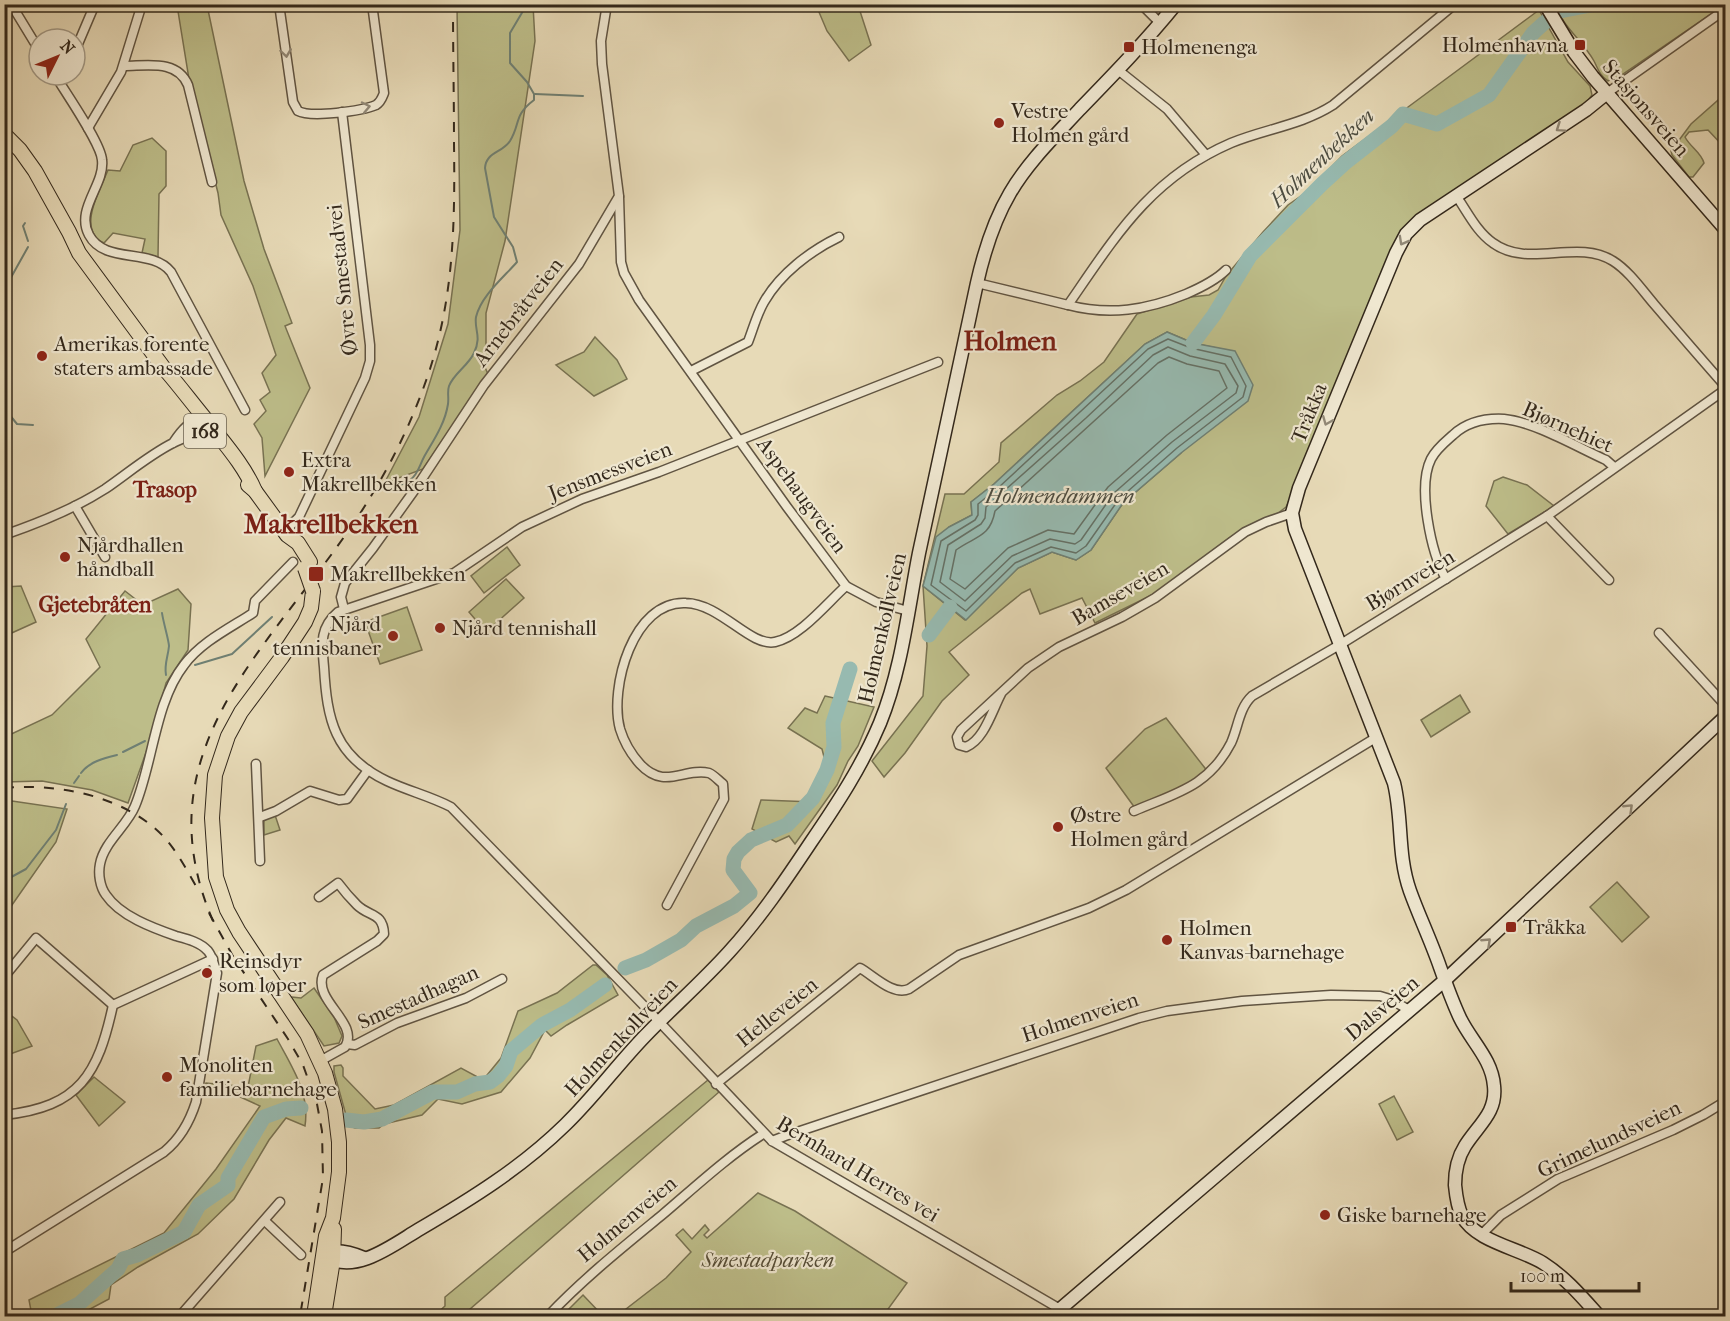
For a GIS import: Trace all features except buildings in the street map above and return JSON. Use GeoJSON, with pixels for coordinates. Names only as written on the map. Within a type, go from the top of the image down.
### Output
{"type":"FeatureCollection","features":[{"type":"Feature","properties":{"kind":"main road","name":"168"},"geometry":{"type":"LineString","coordinates":[[4,134],[20,150],[35,171],[69,231],[77,251]]}},
{"type":"Feature","properties":{"kind":"main road","name":"168"},"geometry":{"type":"LineString","coordinates":[[4,139],[36,190],[57,230],[77,251],[201,422],[249,476],[255,491],[286,533],[298,543],[303,564],[317,586],[322,599],[316,619],[303,639],[282,657],[241,712],[224,745],[215,775],[213,794],[214,866],[219,888],[232,921],[307,1034],[320,1061],[333,1102],[339,1142],[339,1172],[333,1218],[326,1236],[330,1255],[324,1317]]}},
{"type":"Feature","properties":{"kind":"main road","name":"168"},"geometry":{"type":"LineString","coordinates":[[314,1317],[330,1255]]}},
{"type":"Feature","properties":{"kind":"street"},"geometry":{"type":"LineString","coordinates":[[11,4],[27,30]]}},
{"type":"Feature","properties":{"kind":"street"},"geometry":{"type":"LineString","coordinates":[[85,27],[95,4]]}},
{"type":"Feature","properties":{"kind":"street"},"geometry":{"type":"LineString","coordinates":[[87,128],[124,66],[142,4]]}},
{"type":"Feature","properties":{"kind":"street"},"geometry":{"type":"LineString","coordinates":[[279,4],[294,107],[305,114],[342,112],[378,104],[384,93],[372,4]]}},
{"type":"Feature","properties":{"kind":"street"},"geometry":{"type":"LineString","coordinates":[[607,4],[602,41],[602,64],[619,196]]}},
{"type":"Feature","properties":{"kind":"street"},"geometry":{"type":"LineString","coordinates":[[1141,4],[1160,23]]}},
{"type":"Feature","properties":{"kind":"street","name":"Holmenkollveien"},"geometry":{"type":"LineString","coordinates":[[330,1255],[347,1263],[387,1248],[466,1202],[526,1160],[574,1117],[640,1041],[717,965],[756,921],[851,783],[873,739],[888,700],[899,660],[977,283],[994,226],[1013,188],[1049,142],[1118,70],[1176,4]]}},
{"type":"Feature","properties":{"kind":"street"},"geometry":{"type":"LineString","coordinates":[[1068,305],[1135,212],[1162,185],[1206,155],[1237,141],[1302,121],[1323,112],[1455,4]]}},
{"type":"Feature","properties":{"kind":"street","name":"Tråkka"},"geometry":{"type":"LineString","coordinates":[[1293,509],[1403,239],[1420,220],[1586,110],[1725,9]]}},
{"type":"Feature","properties":{"kind":"street","name":"Stasjonsveien"},"geometry":{"type":"LineString","coordinates":[[1550,13],[1574,52],[1607,93],[1725,230]]}},
{"type":"Feature","properties":{"kind":"street"},"geometry":{"type":"LineString","coordinates":[[124,66],[170,67],[184,75],[194,106],[212,182]]}},
{"type":"Feature","properties":{"kind":"street"},"geometry":{"type":"LineString","coordinates":[[1118,70],[1167,109],[1206,155]]}},
{"type":"Feature","properties":{"kind":"street"},"geometry":{"type":"LineString","coordinates":[[63,87],[102,159],[86,219],[89,234],[93,241],[109,251],[151,259],[165,265],[171,272],[245,410]]}},
{"type":"Feature","properties":{"kind":"street","name":"Øvre Smestadvei"},"geometry":{"type":"LineString","coordinates":[[286,533],[299,517],[365,378],[370,361],[342,112]]}},
{"type":"Feature","properties":{"kind":"street","name":"Aspehaugveien"},"geometry":{"type":"LineString","coordinates":[[619,196],[621,262],[624,273],[639,300],[846,586],[876,602],[908,611]]}},
{"type":"Feature","properties":{"kind":"street","name":"Arnebråtveien"},"geometry":{"type":"LineString","coordinates":[[344,609],[341,597],[345,583],[416,488],[484,385],[579,264],[619,196]]}},
{"type":"Feature","properties":{"kind":"street"},"geometry":{"type":"LineString","coordinates":[[1456,197],[1481,232],[1498,246],[1521,253],[1586,253],[1601,255],[1614,261],[1725,388]]}},
{"type":"Feature","properties":{"kind":"street"},"geometry":{"type":"LineString","coordinates":[[691,371],[748,342],[763,303],[772,291],[797,264],[839,237]]}},
{"type":"Feature","properties":{"kind":"street"},"geometry":{"type":"LineString","coordinates":[[77,251],[93,241]]}},
{"type":"Feature","properties":{"kind":"street"},"geometry":{"type":"LineString","coordinates":[[977,283],[1091,310],[1120,312],[1153,306],[1203,286],[1226,270]]}},
{"type":"Feature","properties":{"kind":"street","name":"Jensmessveien"},"geometry":{"type":"LineString","coordinates":[[322,644],[323,631],[328,622],[344,609],[454,573],[522,527],[570,503],[659,472],[938,362]]}},
{"type":"Feature","properties":{"kind":"street","name":"Bjørnveien"},"geometry":{"type":"LineString","coordinates":[[1134,811],[1202,780],[1213,770],[1230,745],[1244,705],[1249,699],[1547,516],[1725,388]]}},
{"type":"Feature","properties":{"kind":"street","name":"Bjørnehiet"},"geometry":{"type":"LineString","coordinates":[[1446,579],[1439,566],[1427,514],[1425,480],[1428,465],[1434,453],[1462,428],[1488,419],[1520,422],[1606,460],[1614,467]]}},
{"type":"Feature","properties":{"kind":"street"},"geometry":{"type":"LineString","coordinates":[[4,535],[75,506],[104,490],[173,443],[185,428],[201,422]]}},
{"type":"Feature","properties":{"kind":"street"},"geometry":{"type":"LineString","coordinates":[[75,506],[105,557]]}},
{"type":"Feature","properties":{"kind":"street"},"geometry":{"type":"LineString","coordinates":[[1293,509],[1295,529],[1390,770],[1397,795],[1400,848],[1404,870],[1444,981],[1464,1026],[1490,1068],[1494,1100],[1490,1113],[1462,1151],[1456,1175],[1459,1210],[1469,1226],[1481,1235],[1522,1252],[1549,1267],[1568,1282],[1599,1317]]}},
{"type":"Feature","properties":{"kind":"street","name":"Bamseveien"},"geometry":{"type":"LineString","coordinates":[[1001,693],[979,738],[966,747],[959,745],[957,737],[961,730],[1028,668],[1059,647],[1122,617],[1155,598],[1245,532],[1293,509]]}},
{"type":"Feature","properties":{"kind":"street"},"geometry":{"type":"LineString","coordinates":[[1547,516],[1609,580]]}},
{"type":"Feature","properties":{"kind":"street"},"geometry":{"type":"LineString","coordinates":[[4,1252],[153,1160],[172,1146],[186,1126],[196,1102],[217,973],[213,959],[199,944],[155,928],[121,910],[106,895],[100,882],[100,866],[103,856],[135,808],[156,730],[174,679],[197,651],[253,612],[255,601],[303,564]]}},
{"type":"Feature","properties":{"kind":"street"},"geometry":{"type":"LineString","coordinates":[[667,904],[724,798],[723,784],[707,773],[671,777],[655,774],[646,770],[629,749],[620,728],[618,693],[625,660],[632,643],[651,617],[662,608],[685,603],[708,607],[718,612],[756,640],[766,643],[775,642],[795,633],[846,586]]}},
{"type":"Feature","properties":{"kind":"street"},"geometry":{"type":"LineString","coordinates":[[1659,633],[1725,706]]}},
{"type":"Feature","properties":{"kind":"street","name":"Bernhard Herres vei"},"geometry":{"type":"LineString","coordinates":[[322,644],[326,705],[332,724],[345,747],[368,770],[386,780],[451,807],[660,1021],[772,1142],[1056,1313]]}},
{"type":"Feature","properties":{"kind":"street","name":"Dalsveien"},"geometry":{"type":"LineString","coordinates":[[1056,1313],[1444,981],[1725,716]]}},
{"type":"Feature","properties":{"kind":"street","name":"Helleveien"},"geometry":{"type":"LineString","coordinates":[[716,1084],[860,968],[893,989],[901,992],[909,989],[959,955],[1089,908],[1113,897],[1377,737]]}},
{"type":"Feature","properties":{"kind":"street"},"geometry":{"type":"LineString","coordinates":[[256,764],[260,817],[260,861]]}},
{"type":"Feature","properties":{"kind":"street"},"geometry":{"type":"LineString","coordinates":[[260,817],[276,811],[310,791],[339,800],[347,800],[368,770]]}},
{"type":"Feature","properties":{"kind":"street","name":"Smestadhagan"},"geometry":{"type":"LineString","coordinates":[[319,897],[338,884],[359,907],[376,916],[384,924],[384,934],[377,941],[323,975],[321,983],[324,993],[345,1027],[347,1044]]}},
{"type":"Feature","properties":{"kind":"street"},"geometry":{"type":"LineString","coordinates":[[4,977],[36,938],[113,1005]]}},
{"type":"Feature","properties":{"kind":"street"},"geometry":{"type":"LineString","coordinates":[[113,1005],[213,959]]}},
{"type":"Feature","properties":{"kind":"street","name":"Smestadhagan"},"geometry":{"type":"LineString","coordinates":[[347,1044],[355,1045],[397,1023],[465,999],[502,979]]}},
{"type":"Feature","properties":{"kind":"street","name":"Holmenveien"},"geometry":{"type":"LineString","coordinates":[[772,1142],[1139,1018],[1167,1011],[1242,1001],[1352,995],[1385,997],[1409,1010]]}},
{"type":"Feature","properties":{"kind":"street"},"geometry":{"type":"LineString","coordinates":[[4,1115],[47,1107],[65,1097],[80,1084],[97,1062],[113,1005]]}},
{"type":"Feature","properties":{"kind":"street","name":"Smestadhagan"},"geometry":{"type":"LineString","coordinates":[[320,1061],[347,1044]]}},
{"type":"Feature","properties":{"kind":"street","name":"Grimelundsveien"},"geometry":{"type":"LineString","coordinates":[[1481,1235],[1501,1215],[1558,1179],[1673,1130],[1725,1101]]}},
{"type":"Feature","properties":{"kind":"street","name":"Holmenveien"},"geometry":{"type":"LineString","coordinates":[[548,1317],[575,1288],[610,1258],[726,1161],[764,1134]]}},
{"type":"Feature","properties":{"kind":"street"},"geometry":{"type":"LineString","coordinates":[[180,1317],[280,1202]]}},
{"type":"Feature","properties":{"kind":"street"},"geometry":{"type":"LineString","coordinates":[[265,1221],[301,1255]]}},
{"type":"Feature","properties":{"kind":"green space"},"geometry":{"type":"Polygon","coordinates":[[[177,5],[207,5],[244,181],[264,249],[292,323],[285,326],[310,388],[265,476],[262,438],[254,424],[266,411],[260,400],[270,392],[262,373],[276,355],[253,286],[221,215],[218,193],[189,79],[177,5]]]}},
{"type":"Feature","properties":{"kind":"green space"},"geometry":{"type":"Polygon","coordinates":[[[457,5],[533,5],[535,41],[505,241],[486,313],[486,344],[489,355],[483,363],[488,374],[423,469],[388,482],[386,480],[419,417],[448,324],[460,230],[457,5]]]}},
{"type":"Feature","properties":{"kind":"green space"},"geometry":{"type":"Polygon","coordinates":[[[816,5],[858,5],[871,45],[849,61],[827,31],[816,5]]]}},
{"type":"Feature","properties":{"kind":"green space"},"geometry":{"type":"Polygon","coordinates":[[[1555,5],[1724,5],[1620,76],[1608,81],[1601,75],[1555,5]]]}},
{"type":"Feature","properties":{"kind":"green space"},"geometry":{"type":"Polygon","coordinates":[[[1539,10],[1568,62],[1590,86],[1592,95],[1584,106],[1418,217],[1286,507],[1277,514],[1258,521],[1229,538],[1158,592],[1095,623],[1082,598],[1040,614],[1030,589],[1022,593],[949,652],[969,675],[942,701],[905,753],[884,777],[872,761],[923,696],[927,646],[923,586],[945,494],[964,494],[999,462],[1001,443],[1057,395],[1104,362],[1137,314],[1191,297],[1209,295],[1218,290],[1226,276],[1263,232],[1288,205],[1308,191],[1342,156],[1539,10]],[[1167,332],[1145,344],[994,484],[971,502],[972,515],[949,527],[923,586],[965,620],[1018,568],[1052,552],[1076,560],[1091,550],[1123,503],[1181,453],[1235,352],[1193,343],[1167,332]]]}},
{"type":"Feature","properties":{"kind":"green space"},"geometry":{"type":"Polygon","coordinates":[[[1725,94],[1725,122],[1721,128],[1725,133],[1725,148],[1708,130],[1689,132],[1685,137],[1704,163],[1693,177],[1689,177],[1671,151],[1691,124],[1725,94]]]}},
{"type":"Feature","properties":{"kind":"green space"},"geometry":{"type":"Polygon","coordinates":[[[152,138],[166,151],[166,186],[159,194],[158,257],[142,253],[145,239],[113,233],[104,243],[96,237],[91,219],[92,209],[108,170],[120,171],[133,145],[152,138]]]}},
{"type":"Feature","properties":{"kind":"green space"},"geometry":{"type":"Polygon","coordinates":[[[595,337],[617,360],[627,379],[594,396],[556,365],[584,352],[595,337]]]}},
{"type":"Feature","properties":{"kind":"green space"},"geometry":{"type":"Polygon","coordinates":[[[1503,477],[1527,485],[1554,506],[1508,534],[1486,506],[1494,481],[1503,477]]]}},
{"type":"Feature","properties":{"kind":"green space"},"geometry":{"type":"Polygon","coordinates":[[[507,547],[520,565],[484,593],[471,576],[507,547]]]}},
{"type":"Feature","properties":{"kind":"green space"},"geometry":{"type":"Polygon","coordinates":[[[506,579],[524,598],[486,632],[469,612],[506,579]]]}},
{"type":"Feature","properties":{"kind":"green space"},"geometry":{"type":"Polygon","coordinates":[[[21,586],[36,622],[5,636],[5,587],[21,586]]]}},
{"type":"Feature","properties":{"kind":"green space"},"geometry":{"type":"Polygon","coordinates":[[[178,589],[191,604],[188,650],[166,683],[153,733],[128,803],[92,790],[42,781],[5,782],[5,737],[52,715],[100,667],[86,639],[125,591],[143,605],[178,589]]]}},
{"type":"Feature","properties":{"kind":"green space","name":"Njård tennisbaner"},"geometry":{"type":"Polygon","coordinates":[[[407,607],[422,650],[380,664],[365,622],[407,607]]]}},
{"type":"Feature","properties":{"kind":"green space"},"geometry":{"type":"Polygon","coordinates":[[[1460,695],[1470,712],[1431,737],[1421,720],[1460,695]]]}},
{"type":"Feature","properties":{"kind":"green space"},"geometry":{"type":"Polygon","coordinates":[[[825,696],[874,707],[858,746],[837,785],[795,844],[789,836],[776,842],[752,829],[761,800],[814,802],[829,777],[822,749],[788,728],[805,708],[817,713],[825,696]]]}},
{"type":"Feature","properties":{"kind":"green space"},"geometry":{"type":"Polygon","coordinates":[[[1166,718],[1208,772],[1195,783],[1135,808],[1106,768],[1145,729],[1166,718]]]}},
{"type":"Feature","properties":{"kind":"green space"},"geometry":{"type":"Polygon","coordinates":[[[5,801],[67,809],[56,842],[5,915],[5,801]]]}},
{"type":"Feature","properties":{"kind":"green space"},"geometry":{"type":"Polygon","coordinates":[[[275,815],[280,830],[264,835],[264,820],[275,815]]]}},
{"type":"Feature","properties":{"kind":"green space"},"geometry":{"type":"Polygon","coordinates":[[[1617,882],[1649,917],[1622,942],[1590,907],[1617,882]]]}},
{"type":"Feature","properties":{"kind":"green space"},"geometry":{"type":"Polygon","coordinates":[[[593,965],[607,975],[618,995],[551,1036],[545,1030],[530,1058],[501,1092],[462,1104],[438,1099],[422,1115],[384,1124],[379,1128],[355,1128],[345,1124],[346,1115],[334,1066],[341,1065],[343,1076],[375,1109],[394,1105],[461,1068],[483,1080],[501,1058],[518,1011],[557,993],[593,965]]]}},
{"type":"Feature","properties":{"kind":"green space"},"geometry":{"type":"Polygon","coordinates":[[[314,988],[334,1017],[342,1036],[339,1043],[324,1046],[291,997],[301,998],[314,988]]]}},
{"type":"Feature","properties":{"kind":"green space"},"geometry":{"type":"Polygon","coordinates":[[[4,1010],[17,1020],[32,1046],[5,1056],[7,1035],[4,1010]]]}},
{"type":"Feature","properties":{"kind":"green space"},"geometry":{"type":"Polygon","coordinates":[[[277,1039],[294,1070],[302,1091],[305,1102],[305,1126],[286,1118],[269,1140],[234,1199],[198,1234],[138,1267],[111,1285],[109,1299],[77,1316],[32,1316],[29,1300],[164,1233],[216,1169],[260,1106],[236,1095],[204,1091],[206,1083],[248,1087],[256,1046],[277,1039]]]}},
{"type":"Feature","properties":{"kind":"green space"},"geometry":{"type":"Polygon","coordinates":[[[94,1077],[125,1102],[99,1126],[76,1095],[94,1077]]]}},
{"type":"Feature","properties":{"kind":"green space"},"geometry":{"type":"Polygon","coordinates":[[[708,1080],[719,1092],[462,1316],[434,1316],[445,1306],[445,1297],[708,1080]]]}},
{"type":"Feature","properties":{"kind":"green space"},"geometry":{"type":"Polygon","coordinates":[[[1394,1096],[1413,1132],[1397,1140],[1379,1104],[1394,1096]]]}},
{"type":"Feature","properties":{"kind":"green space","name":"Smestadparken"},"geometry":{"type":"Polygon","coordinates":[[[758,1193],[795,1211],[907,1283],[883,1316],[617,1316],[666,1278],[691,1252],[676,1235],[683,1229],[692,1239],[705,1225],[709,1230],[704,1235],[707,1238],[758,1193]]]}},
{"type":"Feature","properties":{"kind":"green space"},"geometry":{"type":"Polygon","coordinates":[[[583,1295],[603,1316],[562,1316],[583,1295]]]}},
{"type":"Feature","properties":{"kind":"water","name":"Holmendammen"},"geometry":{"type":"Polygon","coordinates":[[[1167,332],[1193,343],[1235,351],[1253,385],[1248,401],[1181,453],[1123,503],[1091,550],[1076,560],[1052,552],[1018,568],[966,620],[923,586],[936,537],[972,515],[971,502],[994,484],[1145,344],[1167,332]]]}},
{"type":"Feature","properties":{"kind":"waterway","name":"Makrellbekken"},"geometry":{"type":"LineString","coordinates":[[385,491],[407,482],[417,472],[444,418],[449,386],[471,358],[476,347],[478,338],[476,317],[479,309],[493,288],[517,262],[513,247],[494,217],[485,168],[488,159],[510,141],[520,115],[534,100],[534,94],[527,82],[510,63],[510,33],[523,11],[524,4]]}},
{"type":"Feature","properties":{"kind":"waterway","name":"Holmenbekken"},"geometry":{"type":"LineString","coordinates":[[1193,343],[1214,315],[1250,256],[1322,184],[1392,126],[1403,114],[1437,124],[1489,95],[1533,33],[1544,23],[1560,11],[1596,4]]}},
{"type":"Feature","properties":{"kind":"waterway"},"geometry":{"type":"LineString","coordinates":[[535,94],[583,96]]}},
{"type":"Feature","properties":{"kind":"waterway"},"geometry":{"type":"LineString","coordinates":[[25,223],[23,226],[28,241]]}},
{"type":"Feature","properties":{"kind":"waterway"},"geometry":{"type":"LineString","coordinates":[[4,290],[28,247]]}},
{"type":"Feature","properties":{"kind":"waterway"},"geometry":{"type":"LineString","coordinates":[[4,408],[17,424],[33,425]]}},
{"type":"Feature","properties":{"kind":"waterway","name":"Holmenbekken"},"geometry":{"type":"LineString","coordinates":[[929,635],[950,607]]}},
{"type":"Feature","properties":{"kind":"waterway"},"geometry":{"type":"LineString","coordinates":[[162,613],[169,646],[166,675]]}},
{"type":"Feature","properties":{"kind":"waterway","name":"Makrellbekken"},"geometry":{"type":"LineString","coordinates":[[195,665],[232,654],[272,617]]}},
{"type":"Feature","properties":{"kind":"waterway","name":"Holmenbekken"},"geometry":{"type":"LineString","coordinates":[[625,968],[646,960],[681,940],[696,926],[734,906],[750,893],[733,870],[734,859],[751,840],[787,825],[813,798],[827,770],[834,747],[833,723],[850,669]]}},
{"type":"Feature","properties":{"kind":"waterway","name":"Makrellbekken"},"geometry":{"type":"LineString","coordinates":[[123,752],[145,741]]}},
{"type":"Feature","properties":{"kind":"waterway","name":"Makrellbekken"},"geometry":{"type":"LineString","coordinates":[[81,773],[92,763],[117,755]]}},
{"type":"Feature","properties":{"kind":"waterway","name":"Makrellbekken"},"geometry":{"type":"LineString","coordinates":[[74,783],[79,776]]}},
{"type":"Feature","properties":{"kind":"waterway","name":"Makrellbekken"},"geometry":{"type":"LineString","coordinates":[[4,881],[26,869],[56,830],[66,804]]}},
{"type":"Feature","properties":{"kind":"waterway","name":"Holmenbekken"},"geometry":{"type":"LineString","coordinates":[[346,1120],[364,1122],[382,1119],[433,1092],[457,1092],[475,1084],[490,1082],[506,1066],[511,1051],[542,1025],[570,1010],[605,985]]}},
{"type":"Feature","properties":{"kind":"waterway","name":"Holmenbekken"},"geometry":{"type":"LineString","coordinates":[[55,1316],[79,1304],[118,1269],[123,1259],[137,1255],[184,1232],[199,1205],[228,1185],[228,1178],[264,1117],[286,1109],[301,1108]]}},
{"type":"Feature","properties":{"kind":"railway"},"geometry":{"type":"LineString","coordinates":[[213,921],[195,863],[192,809],[201,760],[220,714],[246,669],[344,537],[382,477],[413,414],[438,341],[448,285],[453,229],[453,4]]}},
{"type":"Feature","properties":{"kind":"railway"},"geometry":{"type":"LineString","coordinates":[[4,788],[68,790],[90,795],[129,811],[147,822],[163,836],[196,886]]}},
{"type":"Feature","properties":{"kind":"railway"},"geometry":{"type":"LineString","coordinates":[[209,913],[234,958],[303,1065],[317,1104],[322,1131],[323,1178],[300,1316]]}},
{"type":"Feature","properties":{"kind":"place","name":"Holmenhavna"},"geometry":{"type":"Point","coordinates":[1580,45]}},
{"type":"Feature","properties":{"kind":"place","name":"Holmenenga"},"geometry":{"type":"Point","coordinates":[1129,47]}},
{"type":"Feature","properties":{"kind":"place","name":"Vestre Holmen gård"},"geometry":{"type":"Point","coordinates":[999,123]}},
{"type":"Feature","properties":{"kind":"place","name":"Amerikas forente staters ambassade"},"geometry":{"type":"Point","coordinates":[42,356]}},
{"type":"Feature","properties":{"kind":"place","name":"Extra Makrellbekken"},"geometry":{"type":"Point","coordinates":[289,472]}},
{"type":"Feature","properties":{"kind":"place","name":"Njårdhallen håndball"},"geometry":{"type":"Point","coordinates":[65,557]}},
{"type":"Feature","properties":{"kind":"place","name":"Makrellbekken"},"geometry":{"type":"Point","coordinates":[316,574]}},
{"type":"Feature","properties":{"kind":"place","name":"Njård tennishall"},"geometry":{"type":"Point","coordinates":[440,628]}},
{"type":"Feature","properties":{"kind":"place","name":"Njård tennisbaner"},"geometry":{"type":"Point","coordinates":[393,636]}},
{"type":"Feature","properties":{"kind":"place","name":"Østre Holmen gård"},"geometry":{"type":"Point","coordinates":[1058,827]}},
{"type":"Feature","properties":{"kind":"place","name":"Tråkka"},"geometry":{"type":"Point","coordinates":[1511,927]}},
{"type":"Feature","properties":{"kind":"place","name":"Holmen Kanvas-barnehage"},"geometry":{"type":"Point","coordinates":[1167,940]}},
{"type":"Feature","properties":{"kind":"place","name":"Reinsdyr som løper"},"geometry":{"type":"Point","coordinates":[207,973]}},
{"type":"Feature","properties":{"kind":"place","name":"Monoliten familiebarnehage"},"geometry":{"type":"Point","coordinates":[167,1077]}},
{"type":"Feature","properties":{"kind":"place","name":"Giske barnehage"},"geometry":{"type":"Point","coordinates":[1325,1215]}},
{"type":"Feature","properties":{"kind":"district","name":"Holmen"},"geometry":{"type":"Point","coordinates":[1010,341]}},
{"type":"Feature","properties":{"kind":"district","name":"Trasop"},"geometry":{"type":"Point","coordinates":[165,490]}},
{"type":"Feature","properties":{"kind":"district","name":"Makrellbekken"},"geometry":{"type":"Point","coordinates":[331,524]}},
{"type":"Feature","properties":{"kind":"district","name":"Gjetebråten"},"geometry":{"type":"Point","coordinates":[95,605]}}]}
